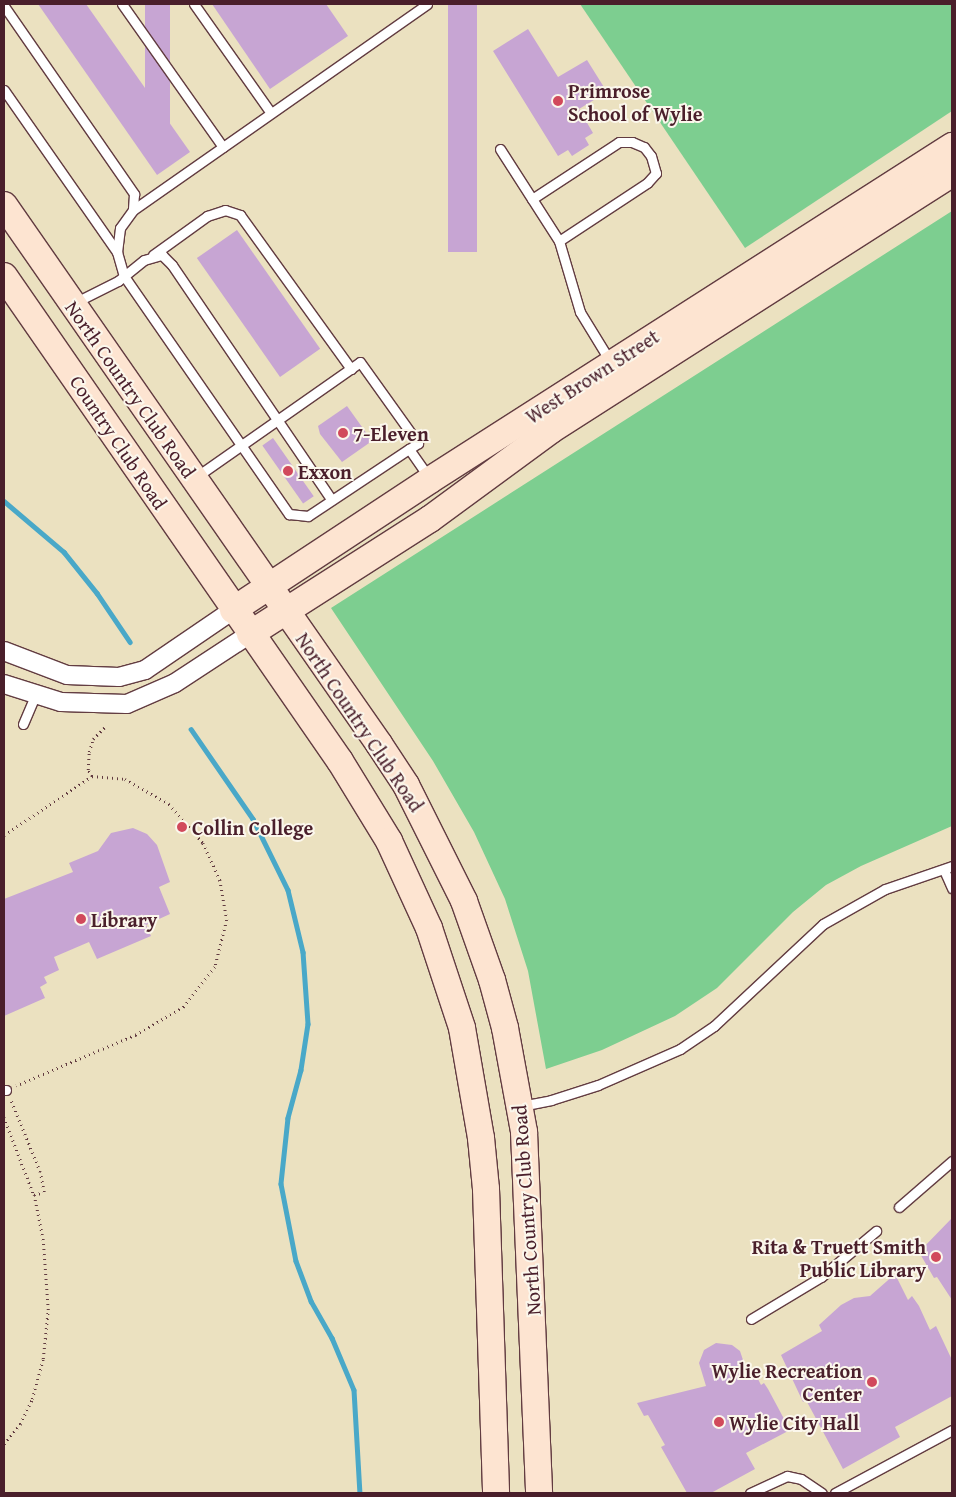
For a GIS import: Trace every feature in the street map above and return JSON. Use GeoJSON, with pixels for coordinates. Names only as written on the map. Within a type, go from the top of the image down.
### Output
{"type":"FeatureCollection","features":[{"type":"Feature","properties":{"kind":"main road","name":"West Brown Street"},"geometry":{"type":"LineString","coordinates":[[233,610],[430,480],[952,146]]}},
{"type":"Feature","properties":{"kind":"main road","name":"West Brown Street"},"geometry":{"type":"LineString","coordinates":[[250,634],[430,519],[551,430],[952,174]]}},
{"type":"Feature","properties":{"kind":"main road","name":"North Country Club Road"},"geometry":{"type":"LineString","coordinates":[[4,205],[406,784],[447,862],[492,980],[520,1106],[529,1191],[539,1493]]}},
{"type":"Feature","properties":{"kind":"main road","name":"Country Club Road"},"geometry":{"type":"LineString","coordinates":[[4,276],[233,610]]}},
{"type":"Feature","properties":{"kind":"main road"},"geometry":{"type":"LineString","coordinates":[[40,327],[72,304]]}},
{"type":"Feature","properties":{"kind":"main road"},"geometry":{"type":"LineString","coordinates":[[551,430],[606,380],[612,364]]}},
{"type":"Feature","properties":{"kind":"main road","name":"North Country Club Road"},"geometry":{"type":"LineString","coordinates":[[233,610],[349,776],[388,841],[407,879],[447,976],[464,1036],[478,1111],[486,1189],[496,1493]]}},
{"type":"Feature","properties":{"kind":"main road"},"geometry":{"type":"LineString","coordinates":[[478,1111],[520,1106]]}},
{"type":"Feature","properties":{"kind":"street"},"geometry":{"type":"LineString","coordinates":[[4,651],[67,675],[119,677],[145,670],[233,610]]}},
{"type":"Feature","properties":{"kind":"street"},"geometry":{"type":"LineString","coordinates":[[4,684],[36,696],[61,702],[126,704],[174,683],[250,634]]}},
{"type":"Feature","properties":{"kind":"lane"},"geometry":{"type":"LineString","coordinates":[[122,4],[223,147]]}},
{"type":"Feature","properties":{"kind":"lane"},"geometry":{"type":"LineString","coordinates":[[194,4],[270,113]]}},
{"type":"Feature","properties":{"kind":"lane"},"geometry":{"type":"LineString","coordinates":[[117,252],[120,228],[133,210],[427,4]]}},
{"type":"Feature","properties":{"kind":"lane"},"geometry":{"type":"LineString","coordinates":[[4,6],[134,194],[133,210]]}},
{"type":"Feature","properties":{"kind":"lane"},"geometry":{"type":"LineString","coordinates":[[4,90],[117,252],[124,276],[242,444],[289,514],[308,516],[418,443],[360,362],[351,369],[276,421],[242,444],[193,478]]}},
{"type":"Feature","properties":{"kind":"lane"},"geometry":{"type":"LineString","coordinates":[[532,200],[619,142],[632,142],[644,146],[651,156],[656,173],[647,183],[559,241]]}},
{"type":"Feature","properties":{"kind":"lane"},"geometry":{"type":"LineString","coordinates":[[500,149],[559,241],[580,312],[612,364]]}},
{"type":"Feature","properties":{"kind":"lane"},"geometry":{"type":"LineString","coordinates":[[72,304],[124,276],[207,216],[225,210],[240,215],[351,369]]}},
{"type":"Feature","properties":{"kind":"lane"},"geometry":{"type":"LineString","coordinates":[[153,255],[162,255],[172,265],[276,421],[332,500]]}},
{"type":"Feature","properties":{"kind":"lane"},"geometry":{"type":"LineString","coordinates":[[409,449],[430,480]]}},
{"type":"Feature","properties":{"kind":"lane"},"geometry":{"type":"LineString","coordinates":[[23,724],[36,696]]}},
{"type":"Feature","properties":{"kind":"lane"},"geometry":{"type":"LineString","coordinates":[[520,1106],[551,1100],[598,1085],[682,1048],[714,1026],[751,994],[788,954],[823,924],[885,889],[948,868],[952,888]]}},
{"type":"Feature","properties":{"kind":"lane"},"geometry":{"type":"LineString","coordinates":[[899,1207],[952,1161]]}},
{"type":"Feature","properties":{"kind":"lane"},"geometry":{"type":"LineString","coordinates":[[751,1319],[821,1277],[876,1232]]}},
{"type":"Feature","properties":{"kind":"lane"},"geometry":{"type":"LineString","coordinates":[[835,1493],[952,1430]]}},
{"type":"Feature","properties":{"kind":"lane"},"geometry":{"type":"LineString","coordinates":[[750,1493],[787,1476],[801,1479],[822,1493]]}},
{"type":"Feature","properties":{"kind":"path"},"geometry":{"type":"LineString","coordinates":[[92,776],[88,770],[89,752],[93,739],[107,725]]}},
{"type":"Feature","properties":{"kind":"path"},"geometry":{"type":"LineString","coordinates":[[4,835],[92,776],[125,779],[154,793],[182,817],[203,843],[220,880],[227,920],[215,967],[184,1007],[136,1035],[5,1090],[40,1172],[44,1192],[34,1195]]}},
{"type":"Feature","properties":{"kind":"path"},"geometry":{"type":"LineString","coordinates":[[4,1117],[34,1195],[43,1240],[48,1310],[43,1359],[28,1408],[20,1424],[4,1444]]}},
{"type":"Feature","properties":{"kind":"green space"},"geometry":{"type":"Polygon","coordinates":[[[580,4],[952,4],[952,111],[745,248],[580,4]]]}},
{"type":"Feature","properties":{"kind":"green space"},"geometry":{"type":"Polygon","coordinates":[[[952,211],[952,826],[861,866],[826,885],[793,912],[717,988],[675,1016],[602,1050],[546,1069],[528,971],[505,899],[474,832],[433,761],[331,608],[952,211]]]}},
{"type":"Feature","properties":{"kind":"building"},"geometry":{"type":"Polygon","coordinates":[[[38,4],[86,4],[190,152],[157,175],[38,4]]]}},
{"type":"Feature","properties":{"kind":"building"},"geometry":{"type":"Polygon","coordinates":[[[145,4],[170,4],[170,148],[145,148],[145,4]]]}},
{"type":"Feature","properties":{"kind":"building"},"geometry":{"type":"Polygon","coordinates":[[[212,4],[326,4],[348,36],[270,89],[212,4]]]}},
{"type":"Feature","properties":{"kind":"building"},"geometry":{"type":"Polygon","coordinates":[[[448,4],[477,4],[477,252],[448,252],[448,4]]]}},
{"type":"Feature","properties":{"kind":"building","name":"Primrose School of Wylie"},"geometry":{"type":"Polygon","coordinates":[[[528,29],[558,77],[587,60],[607,92],[579,109],[593,133],[585,138],[589,145],[572,156],[568,150],[558,156],[493,51],[528,29]]]}},
{"type":"Feature","properties":{"kind":"building"},"geometry":{"type":"Polygon","coordinates":[[[237,230],[320,349],[280,377],[197,258],[237,230]]]}},
{"type":"Feature","properties":{"kind":"building","name":"7-Eleven"},"geometry":{"type":"Polygon","coordinates":[[[347,406],[372,441],[342,462],[320,434],[318,426],[347,406]]]}},
{"type":"Feature","properties":{"kind":"building","name":"Exxon"},"geometry":{"type":"Polygon","coordinates":[[[273,438],[314,496],[303,504],[262,445],[273,438]]]}},
{"type":"Feature","properties":{"kind":"building","name":"Library"},"geometry":{"type":"Polygon","coordinates":[[[133,828],[147,834],[157,845],[170,882],[159,887],[170,914],[146,925],[151,936],[97,959],[89,942],[54,957],[59,970],[44,977],[47,983],[40,987],[45,998],[4,1016],[4,899],[73,872],[69,863],[98,851],[111,833],[133,828]]]}},
{"type":"Feature","properties":{"kind":"building","name":"Rita & Truett Smith Public Library"},"geometry":{"type":"Polygon","coordinates":[[[952,1218],[952,1300],[937,1277],[934,1278],[919,1252],[952,1218]]]}},
{"type":"Feature","properties":{"kind":"building","name":"Wylie Recreation Center"},"geometry":{"type":"Polygon","coordinates":[[[895,1274],[908,1300],[912,1296],[919,1306],[930,1330],[936,1326],[952,1360],[952,1396],[895,1427],[900,1437],[843,1469],[806,1400],[803,1402],[781,1355],[822,1331],[819,1325],[841,1305],[854,1298],[870,1296],[895,1274]]]}},
{"type":"Feature","properties":{"kind":"building","name":"Wylie City Hall"},"geometry":{"type":"Polygon","coordinates":[[[716,1343],[732,1345],[740,1351],[747,1372],[753,1369],[761,1385],[764,1383],[790,1430],[746,1453],[755,1469],[711,1493],[687,1493],[661,1447],[665,1445],[648,1415],[644,1416],[637,1403],[706,1386],[699,1363],[704,1350],[716,1343]]]}},
{"type":"Feature","properties":{"kind":"waterway"},"geometry":{"type":"LineString","coordinates":[[4,501],[64,552],[97,593],[130,642]]}},
{"type":"Feature","properties":{"kind":"waterway"},"geometry":{"type":"LineString","coordinates":[[191,729],[253,819],[288,890],[303,952],[308,1024],[301,1070],[288,1118],[281,1184],[296,1261],[311,1301],[332,1338],[354,1390],[360,1493]]}},
{"type":"Feature","properties":{"kind":"place","name":"Primrose School of Wylie"},"geometry":{"type":"Point","coordinates":[558,101]}},
{"type":"Feature","properties":{"kind":"place","name":"7-Eleven"},"geometry":{"type":"Point","coordinates":[343,433]}},
{"type":"Feature","properties":{"kind":"place","name":"Exxon"},"geometry":{"type":"Point","coordinates":[288,471]}},
{"type":"Feature","properties":{"kind":"place","name":"Collin College"},"geometry":{"type":"Point","coordinates":[182,827]}},
{"type":"Feature","properties":{"kind":"place","name":"Library"},"geometry":{"type":"Point","coordinates":[81,919]}},
{"type":"Feature","properties":{"kind":"place","name":"Rita & Truett Smith Public Library"},"geometry":{"type":"Point","coordinates":[936,1257]}},
{"type":"Feature","properties":{"kind":"place","name":"Wylie Recreation Center"},"geometry":{"type":"Point","coordinates":[872,1382]}},
{"type":"Feature","properties":{"kind":"place","name":"Wylie City Hall"},"geometry":{"type":"Point","coordinates":[719,1422]}}]}
